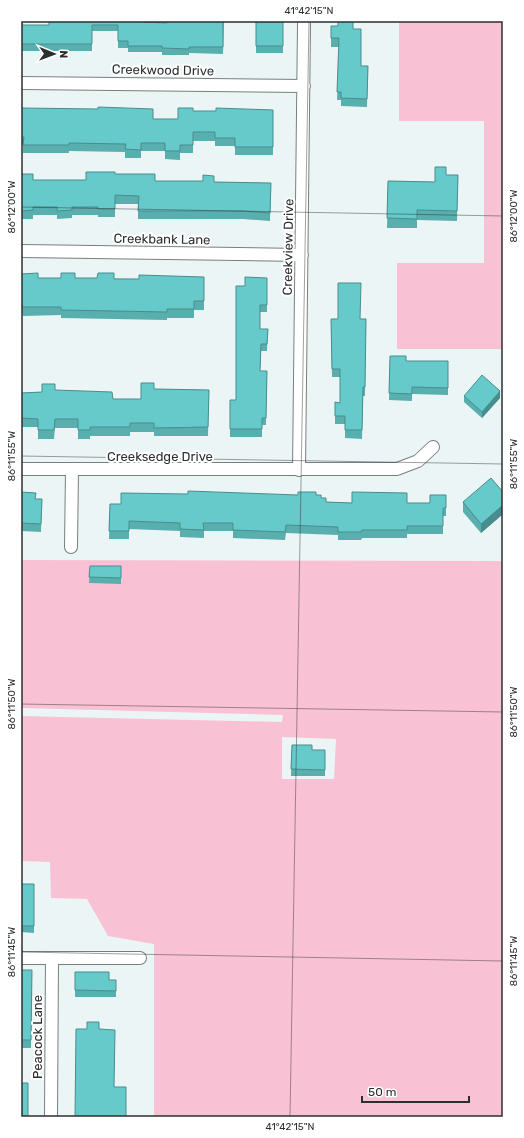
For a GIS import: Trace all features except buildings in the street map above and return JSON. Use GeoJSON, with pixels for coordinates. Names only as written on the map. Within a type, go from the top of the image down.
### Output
{"type":"FeatureCollection","features":[{"type":"Feature","properties":{"kind":"street","name":"Creekview Drive"},"geometry":{"type":"LineString","coordinates":[[299,470],[304,24]]}},
{"type":"Feature","properties":{"kind":"street","name":"Creekwood Drive"},"geometry":{"type":"LineString","coordinates":[[21,83],[304,86]]}},
{"type":"Feature","properties":{"kind":"street","name":"Creekbank Lane"},"geometry":{"type":"LineString","coordinates":[[21,251],[302,255]]}},
{"type":"Feature","properties":{"kind":"street","name":"Creeksedge Drive"},"geometry":{"type":"LineString","coordinates":[[21,470],[397,469],[418,461],[434,447]]}},
{"type":"Feature","properties":{"kind":"street"},"geometry":{"type":"LineString","coordinates":[[71,548],[72,470]]}},
{"type":"Feature","properties":{"kind":"street"},"geometry":{"type":"LineString","coordinates":[[21,958],[140,958]]}},
{"type":"Feature","properties":{"kind":"street","name":"Peacock Lane"},"geometry":{"type":"LineString","coordinates":[[51,1117],[52,958]]}},
{"type":"Feature","properties":{"kind":"shaded area"},"geometry":{"type":"Polygon","coordinates":[[[399,21],[503,21],[503,349],[397,349],[397,263],[484,263],[484,121],[399,121],[399,21]]]}},
{"type":"Feature","properties":{"kind":"shaded area"},"geometry":{"type":"Polygon","coordinates":[[[21,560],[503,561],[503,1117],[154,1117],[154,944],[108,936],[87,899],[51,898],[50,862],[21,861],[21,716],[282,722],[283,715],[21,708],[21,560]],[[282,737],[282,779],[334,779],[336,739],[282,737]]]}}]}
